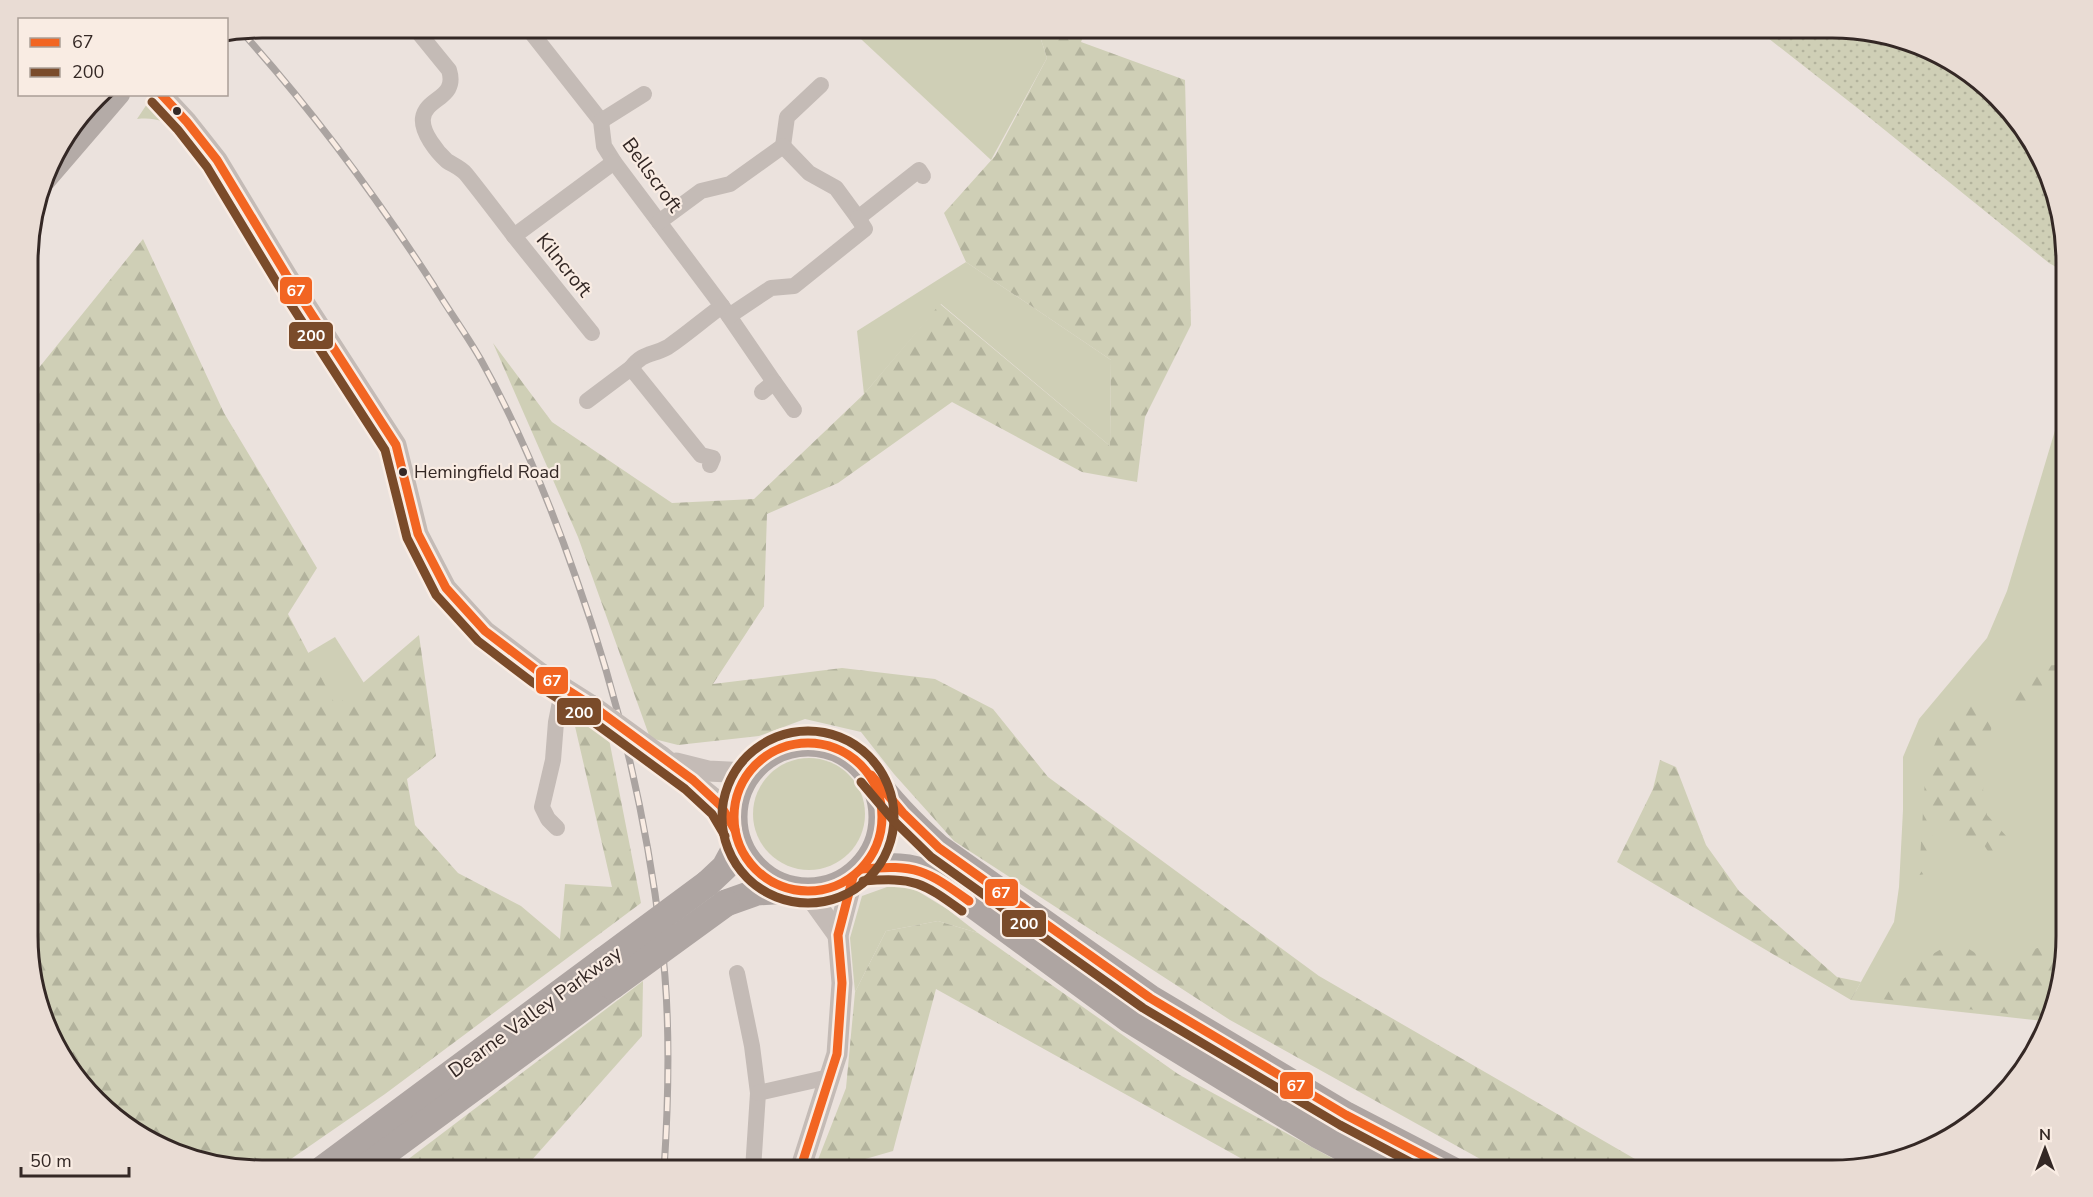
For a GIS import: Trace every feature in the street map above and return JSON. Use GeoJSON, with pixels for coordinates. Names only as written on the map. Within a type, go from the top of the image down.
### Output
{"type":"FeatureCollection","features":[{"type":"Feature","properties":{"kind":"highway"},"geometry":{"type":"LineString","coordinates":[[1366,1160],[1318,1135],[1130,1020],[934,876],[907,867],[893,866],[858,873],[827,889],[813,892],[795,890],[774,883],[759,873],[747,859],[737,837],[734,815],[740,786],[759,761],[791,744],[809,742],[844,751],[871,775],[889,801],[912,825],[939,848],[1150,998],[1346,1115],[1433,1160]]}},
{"type":"Feature","properties":{"kind":"highway"},"geometry":{"type":"LineString","coordinates":[[858,873],[873,856],[880,840],[883,824],[883,807],[871,775]]}},
{"type":"Feature","properties":{"kind":"highway","name":"Dearne Valley Parkway"},"geometry":{"type":"LineString","coordinates":[[376,1160],[612,986],[717,893],[737,837]]}},
{"type":"Feature","properties":{"kind":"highway","name":"Dearne Valley Parkway"},"geometry":{"type":"LineString","coordinates":[[334,1160],[604,960],[717,893],[795,890]]}},
{"type":"Feature","properties":{"kind":"main road"},"geometry":{"type":"LineString","coordinates":[[63,159],[117,96]]}},
{"type":"Feature","properties":{"kind":"street"},"geometry":{"type":"LineString","coordinates":[[423,38],[449,70],[451,76],[447,92],[425,110],[423,127],[443,157],[464,171],[514,236]]}},
{"type":"Feature","properties":{"kind":"street","name":"Bellscroft"},"geometry":{"type":"LineString","coordinates":[[536,38],[601,122],[604,146],[614,162],[726,311],[768,387],[794,410]]}},
{"type":"Feature","properties":{"kind":"street"},"geometry":{"type":"LineString","coordinates":[[659,222],[701,191],[730,184],[783,146],[787,117],[821,85]]}},
{"type":"Feature","properties":{"kind":"street"},"geometry":{"type":"LineString","coordinates":[[601,122],[644,94]]}},
{"type":"Feature","properties":{"kind":"street"},"geometry":{"type":"LineString","coordinates":[[163,96],[217,160],[287,276],[396,445],[418,534],[446,588],[485,632],[664,758],[712,797],[721,806],[737,837]]}},
{"type":"Feature","properties":{"kind":"street"},"geometry":{"type":"LineString","coordinates":[[587,400],[631,368],[639,358],[658,352],[726,311],[771,288],[794,286],[865,229],[836,188],[809,173],[783,146]]}},
{"type":"Feature","properties":{"kind":"street","name":"Kilncroft"},"geometry":{"type":"LineString","coordinates":[[592,333],[514,236],[614,162]]}},
{"type":"Feature","properties":{"kind":"street"},"geometry":{"type":"LineString","coordinates":[[858,218],[919,170],[923,176]]}},
{"type":"Feature","properties":{"kind":"street"},"geometry":{"type":"LineString","coordinates":[[631,368],[701,455],[713,458],[710,465]]}},
{"type":"Feature","properties":{"kind":"street"},"geometry":{"type":"LineString","coordinates":[[557,828],[548,819],[542,807],[553,760],[556,722],[563,687]]}},
{"type":"Feature","properties":{"kind":"street"},"geometry":{"type":"LineString","coordinates":[[664,758],[708,771],[748,773]]}},
{"type":"Feature","properties":{"kind":"street"},"geometry":{"type":"LineString","coordinates":[[803,1160],[837,1054],[841,995],[838,935],[858,873]]}},
{"type":"Feature","properties":{"kind":"street"},"geometry":{"type":"LineString","coordinates":[[795,890],[815,903],[838,935]]}},
{"type":"Feature","properties":{"kind":"street"},"geometry":{"type":"LineString","coordinates":[[737,973],[752,1046],[758,1093],[754,1160]]}},
{"type":"Feature","properties":{"kind":"street"},"geometry":{"type":"LineString","coordinates":[[758,1093],[829,1077]]}},
{"type":"Feature","properties":{"kind":"green space"},"geometry":{"type":"Polygon","coordinates":[[[860,38],[1041,38],[1047,58],[991,160],[860,38]]]}},
{"type":"Feature","properties":{"kind":"green space"},"geometry":{"type":"Polygon","coordinates":[[[1041,38],[1083,38],[1081,42],[1185,80],[1191,325],[1145,417],[1137,482],[1082,472],[952,402],[838,483],[767,514],[764,606],[713,684],[842,668],[935,679],[993,709],[1048,777],[1319,976],[1637,1160],[1482,1160],[1230,1020],[954,841],[894,774],[861,732],[805,719],[759,736],[678,745],[650,738],[578,537],[493,343],[552,422],[672,503],[754,499],[864,394],[940,304],[1110,446],[1111,360],[966,262],[944,213],[995,156],[1047,58],[1041,38]]]}},
{"type":"Feature","properties":{"kind":"green space"},"geometry":{"type":"Polygon","coordinates":[[[1768,38],[1846,38],[1889,45],[1930,61],[1968,84],[1990,103],[2009,125],[2032,163],[2048,204],[2054,233],[2056,267],[2049,263],[1768,38]]]}},
{"type":"Feature","properties":{"kind":"green space"},"geometry":{"type":"Polygon","coordinates":[[[147,104],[175,122],[197,150],[191,155],[175,132],[164,122],[137,119],[147,104]]]}},
{"type":"Feature","properties":{"kind":"green space"},"geometry":{"type":"Polygon","coordinates":[[[143,239],[224,413],[317,568],[288,614],[336,706],[419,635],[436,756],[407,779],[415,825],[458,873],[521,906],[560,939],[565,884],[612,887],[571,709],[608,734],[641,903],[385,1094],[289,1160],[233,1158],[204,1152],[176,1142],[137,1122],[103,1094],[84,1072],[61,1034],[49,1007],[38,950],[38,369],[143,239]]]}},
{"type":"Feature","properties":{"kind":"green space"},"geometry":{"type":"Polygon","coordinates":[[[966,262],[1111,360],[1110,446],[941,304],[864,394],[857,331],[966,262]]]}},
{"type":"Feature","properties":{"kind":"green space"},"geometry":{"type":"Polygon","coordinates":[[[2056,427],[2056,935],[2054,964],[2044,1007],[2038,1020],[1851,1000],[1894,922],[1899,887],[1903,757],[1919,719],[1987,638],[2007,591],[2056,427]]]}},
{"type":"Feature","properties":{"kind":"green space"},"geometry":{"type":"Polygon","coordinates":[[[335,637],[369,691],[337,710],[303,656],[335,637]]]}},
{"type":"Feature","properties":{"kind":"green space"},"geometry":{"type":"Polygon","coordinates":[[[2056,665],[2056,686],[2053,685],[2037,692],[2040,702],[2020,720],[2013,719],[2009,713],[2011,698],[2028,685],[2036,666],[2056,665]]]}},
{"type":"Feature","properties":{"kind":"green space"},"geometry":{"type":"Polygon","coordinates":[[[1977,689],[1981,693],[1979,711],[1992,725],[1988,745],[1981,748],[1981,765],[1986,777],[1983,789],[1987,815],[2008,838],[2007,849],[1989,853],[1984,845],[1967,845],[1965,833],[1941,819],[1933,833],[1933,851],[1924,862],[1925,874],[1919,875],[1926,764],[1941,730],[1977,689]]]}},
{"type":"Feature","properties":{"kind":"green space"},"geometry":{"type":"Polygon","coordinates":[[[809,758],[831,762],[849,774],[861,792],[865,814],[861,836],[849,854],[831,866],[809,870],[787,866],[769,854],[757,836],[753,814],[757,792],[769,774],[787,762],[809,758]]]}},
{"type":"Feature","properties":{"kind":"green space"},"geometry":{"type":"Polygon","coordinates":[[[1660,760],[1676,767],[1706,845],[1739,891],[1837,977],[1861,982],[1851,1000],[1617,862],[1653,789],[1660,760]]]}},
{"type":"Feature","properties":{"kind":"green space"},"geometry":{"type":"Polygon","coordinates":[[[887,887],[911,887],[947,909],[978,933],[938,921],[886,931],[855,992],[850,938],[862,896],[887,887]]]}},
{"type":"Feature","properties":{"kind":"green space"},"geometry":{"type":"Polygon","coordinates":[[[938,921],[978,933],[1178,1074],[1336,1160],[1244,1160],[936,989],[893,1151],[862,1160],[818,1160],[846,1088],[855,992],[886,931],[938,921]]]}},
{"type":"Feature","properties":{"kind":"green space"},"geometry":{"type":"Polygon","coordinates":[[[2044,946],[2055,948],[2048,993],[2040,1017],[1881,999],[1885,990],[1909,975],[1919,962],[1943,948],[1969,949],[1991,963],[2044,946]]]}},
{"type":"Feature","properties":{"kind":"green space"},"geometry":{"type":"Polygon","coordinates":[[[643,981],[642,1036],[532,1160],[407,1160],[643,981]]]}},
{"type":"Feature","properties":{"kind":"railway"},"geometry":{"type":"LineString","coordinates":[[247,38],[318,123],[366,187],[470,341],[521,440],[566,550],[605,666],[629,756],[655,892],[668,1025],[665,1160]]}},
{"type":"Feature","properties":{"kind":"transit line","name":"67"},"geometry":{"type":"LineString","coordinates":[[163,96],[217,160],[287,276],[396,445],[418,534],[446,588],[485,631],[539,672],[591,705],[693,780],[721,806],[735,830]]}},
{"type":"Feature","properties":{"kind":"transit line","name":"200"},"geometry":{"type":"LineString","coordinates":[[152,102],[207,167],[277,283],[385,450],[407,538],[436,595],[478,641],[532,682],[584,715],[685,789],[712,814],[725,836]]}},
{"type":"Feature","properties":{"kind":"transit line","name":"200"},"geometry":{"type":"LineString","coordinates":[[808,731],[825,732],[841,737],[856,745],[869,756],[880,769],[888,784],[893,800],[894,817],[893,834],[888,850],[880,865],[869,878],[856,889],[841,897],[825,902],[808,903],[791,902],[775,897],[760,889],[747,878],[736,865],[728,850],[723,834],[722,817],[723,800],[728,784],[736,769],[747,756],[760,745],[775,737],[791,732],[808,731]]}},
{"type":"Feature","properties":{"kind":"transit line","name":"67"},"geometry":{"type":"LineString","coordinates":[[808,743],[836,748],[861,764],[877,789],[882,817],[877,845],[861,870],[836,886],[808,891],[780,886],[755,870],[739,845],[734,817],[739,789],[755,764],[780,748],[808,743]]}},
{"type":"Feature","properties":{"kind":"transit line","name":"67"},"geometry":{"type":"LineString","coordinates":[[871,775],[903,813],[939,848],[1150,998],[1346,1115],[1432,1160]]}},
{"type":"Feature","properties":{"kind":"transit line","name":"200"},"geometry":{"type":"LineString","coordinates":[[861,782],[894,821],[931,857],[1143,1008],[1340,1125],[1406,1160]]}},
{"type":"Feature","properties":{"kind":"transit line","name":"67"},"geometry":{"type":"LineString","coordinates":[[862,869],[895,868],[920,872],[942,882],[969,901]]}},
{"type":"Feature","properties":{"kind":"transit line","name":"67"},"geometry":{"type":"LineString","coordinates":[[803,1160],[837,1054],[842,983],[838,935],[853,877]]}},
{"type":"Feature","properties":{"kind":"transit line","name":"200"},"geometry":{"type":"LineString","coordinates":[[863,881],[894,880],[917,884],[962,911]]}},
{"type":"Feature","properties":{"kind":"place","name":"Hemingfield Road"},"geometry":{"type":"Point","coordinates":[403,472]}}]}
